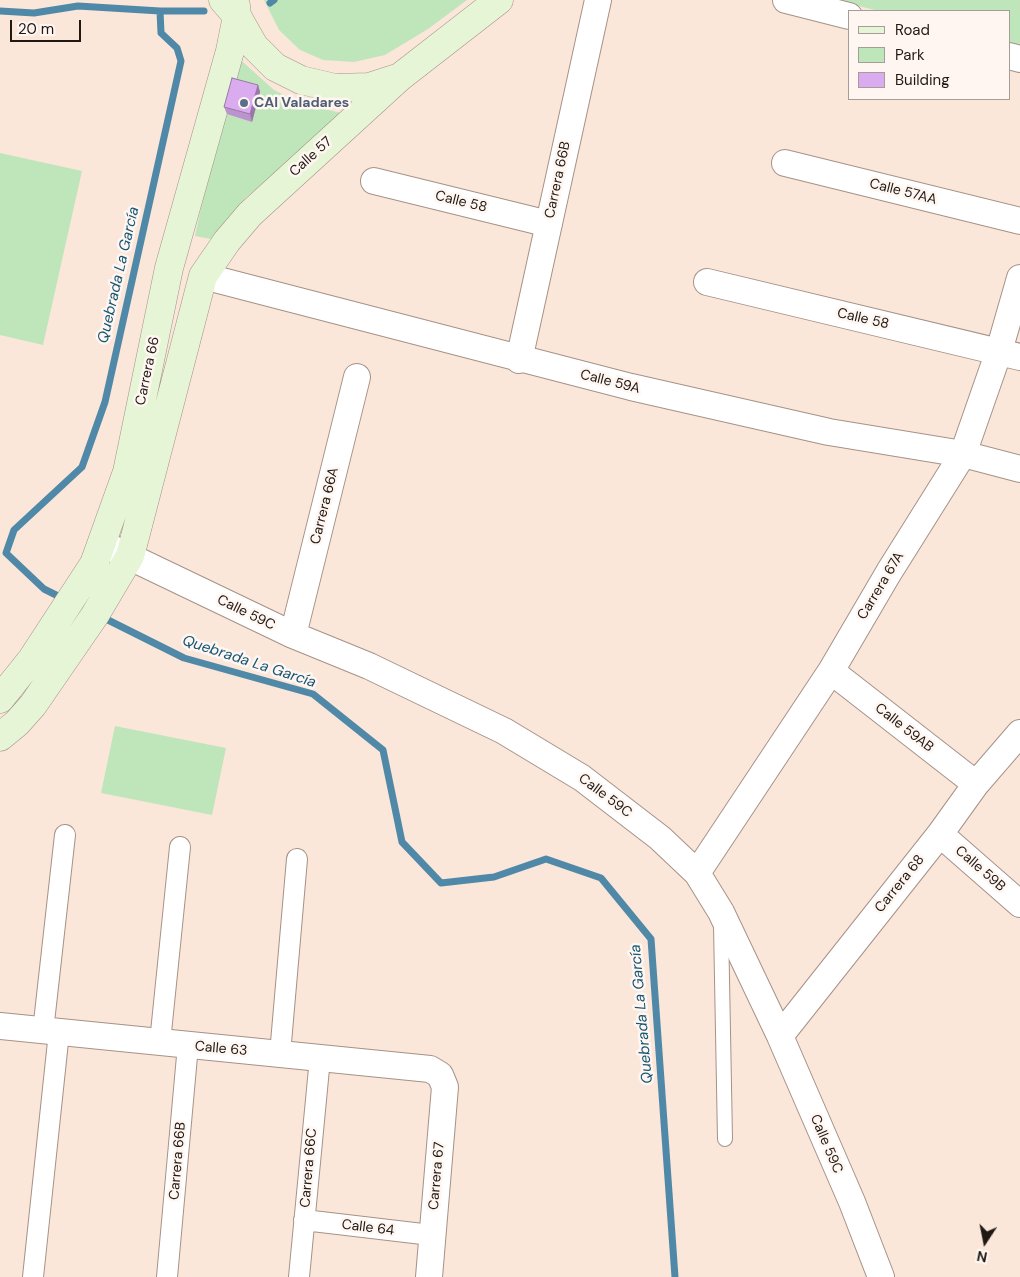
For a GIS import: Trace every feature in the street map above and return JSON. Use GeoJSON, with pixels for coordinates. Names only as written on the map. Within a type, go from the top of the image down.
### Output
{"type":"FeatureCollection","features":[{"type":"Feature","properties":{"kind":"main road"},"geometry":{"type":"LineString","coordinates":[[231,5],[254,46],[275,68],[301,80],[336,88],[369,87],[400,77],[500,0]]}},
{"type":"Feature","properties":{"kind":"main road","name":"Carrera 66"},"geometry":{"type":"LineString","coordinates":[[3,689],[58,621],[98,554],[127,472],[169,268],[222,80],[231,5]]}},
{"type":"Feature","properties":{"kind":"main road","name":"Calle 57"},"geometry":{"type":"LineString","coordinates":[[227,241],[250,214],[400,77]]}},
{"type":"Feature","properties":{"kind":"main road","name":"Carrera 66"},"geometry":{"type":"LineString","coordinates":[[0,737],[17,723],[33,705],[116,582],[130,556],[203,276],[227,241]]}},
{"type":"Feature","properties":{"kind":"street","name":"Carrera 66B"},"geometry":{"type":"LineString","coordinates":[[519,360],[598,0]]}},
{"type":"Feature","properties":{"kind":"street"},"geometry":{"type":"LineString","coordinates":[[786,0],[848,16]]}},
{"type":"Feature","properties":{"kind":"street","name":"Calle 57AA"},"geometry":{"type":"LineString","coordinates":[[785,163],[1020,221]]}},
{"type":"Feature","properties":{"kind":"street","name":"Calle 58"},"geometry":{"type":"LineString","coordinates":[[374,181],[549,224]]}},
{"type":"Feature","properties":{"kind":"street","name":"Calle 59A"},"geometry":{"type":"LineString","coordinates":[[203,276],[519,360],[698,403],[829,432],[963,454],[1020,470]]}},
{"type":"Feature","properties":{"kind":"street","name":"Carrera 67A"},"geometry":{"type":"LineString","coordinates":[[697,873],[831,671],[889,572],[963,454],[1010,354],[1020,278]]}},
{"type":"Feature","properties":{"kind":"street","name":"Calle 58"},"geometry":{"type":"LineString","coordinates":[[707,282],[1010,354]]}},
{"type":"Feature","properties":{"kind":"street","name":"Carrera 66A"},"geometry":{"type":"LineString","coordinates":[[292,635],[357,377]]}},
{"type":"Feature","properties":{"kind":"street","name":"Calle 59C"},"geometry":{"type":"LineString","coordinates":[[98,554],[130,556],[292,635],[370,666],[504,731],[582,778],[660,838],[697,873],[721,912],[780,1036],[852,1202],[881,1277]]}},
{"type":"Feature","properties":{"kind":"street","name":"Calle 59AB"},"geometry":{"type":"LineString","coordinates":[[831,671],[976,784]]}},
{"type":"Feature","properties":{"kind":"street","name":"Carrera 68"},"geometry":{"type":"LineString","coordinates":[[780,1036],[940,834],[976,784],[1020,733]]}},
{"type":"Feature","properties":{"kind":"street","name":"Calle 59B"},"geometry":{"type":"LineString","coordinates":[[940,834],[1020,904]]}},
{"type":"Feature","properties":{"kind":"street"},"geometry":{"type":"LineString","coordinates":[[33,1277],[65,835]]}},
{"type":"Feature","properties":{"kind":"street"},"geometry":{"type":"LineString","coordinates":[[160,1042],[180,847]]}},
{"type":"Feature","properties":{"kind":"street"},"geometry":{"type":"LineString","coordinates":[[280,1054],[297,859]]}},
{"type":"Feature","properties":{"kind":"street","name":"Calle 63"},"geometry":{"type":"LineString","coordinates":[[0,1026],[430,1069],[440,1075]]}},
{"type":"Feature","properties":{"kind":"street","name":"Carrera 66B"},"geometry":{"type":"LineString","coordinates":[[167,1277],[188,1046]]}},
{"type":"Feature","properties":{"kind":"street","name":"Carrera 66C"},"geometry":{"type":"LineString","coordinates":[[299,1277],[320,1058]]}},
{"type":"Feature","properties":{"kind":"street","name":"Carrera 67"},"geometry":{"type":"LineString","coordinates":[[429,1277],[431,1235],[445,1087],[440,1075]]}},
{"type":"Feature","properties":{"kind":"street","name":"Calle 64"},"geometry":{"type":"LineString","coordinates":[[304,1220],[431,1235]]}},
{"type":"Feature","properties":{"kind":"lane"},"geometry":{"type":"LineString","coordinates":[[721,912],[725,1139]]}},
{"type":"Feature","properties":{"kind":"green space"},"geometry":{"type":"Polygon","coordinates":[[[264,0],[467,0],[428,29],[385,55],[354,62],[323,60],[300,50],[279,30],[264,0]]]}},
{"type":"Feature","properties":{"kind":"green space"},"geometry":{"type":"Polygon","coordinates":[[[834,0],[1020,0],[1020,46],[1010,43],[1010,10],[875,10],[834,0]]]}},
{"type":"Feature","properties":{"kind":"green space"},"geometry":{"type":"Polygon","coordinates":[[[234,54],[274,90],[303,104],[346,114],[245,198],[211,239],[195,236],[234,54]]]}},
{"type":"Feature","properties":{"kind":"green space"},"geometry":{"type":"Polygon","coordinates":[[[0,153],[82,171],[43,345],[0,335],[0,153]]]}},
{"type":"Feature","properties":{"kind":"green space"},"geometry":{"type":"Polygon","coordinates":[[[115,726],[226,748],[212,815],[101,793],[115,726]]]}},
{"type":"Feature","properties":{"kind":"building","name":"CAI Valadares"},"geometry":{"type":"Polygon","coordinates":[[[232,78],[258,85],[250,114],[224,107],[232,78]]]}},
{"type":"Feature","properties":{"kind":"waterway"},"geometry":{"type":"LineString","coordinates":[[270,3],[274,0]]}},
{"type":"Feature","properties":{"kind":"waterway","name":"Quebrada La García"},"geometry":{"type":"LineString","coordinates":[[0,11],[34,13],[78,6],[160,11],[204,11]]}},
{"type":"Feature","properties":{"kind":"waterway","name":"Quebrada La García"},"geometry":{"type":"LineString","coordinates":[[66,600],[44,589],[6,553],[14,530],[82,467],[105,402],[181,61],[177,48],[161,33],[160,11]]}},
{"type":"Feature","properties":{"kind":"waterway","name":"Quebrada La García"},"geometry":{"type":"LineString","coordinates":[[100,616],[184,658],[313,694],[383,750],[402,842],[441,883],[494,877],[546,859],[601,878],[651,939],[675,1277]]}},
{"type":"Feature","properties":{"kind":"place","name":"CAI Valadares"},"geometry":{"type":"Point","coordinates":[244,103]}}]}
